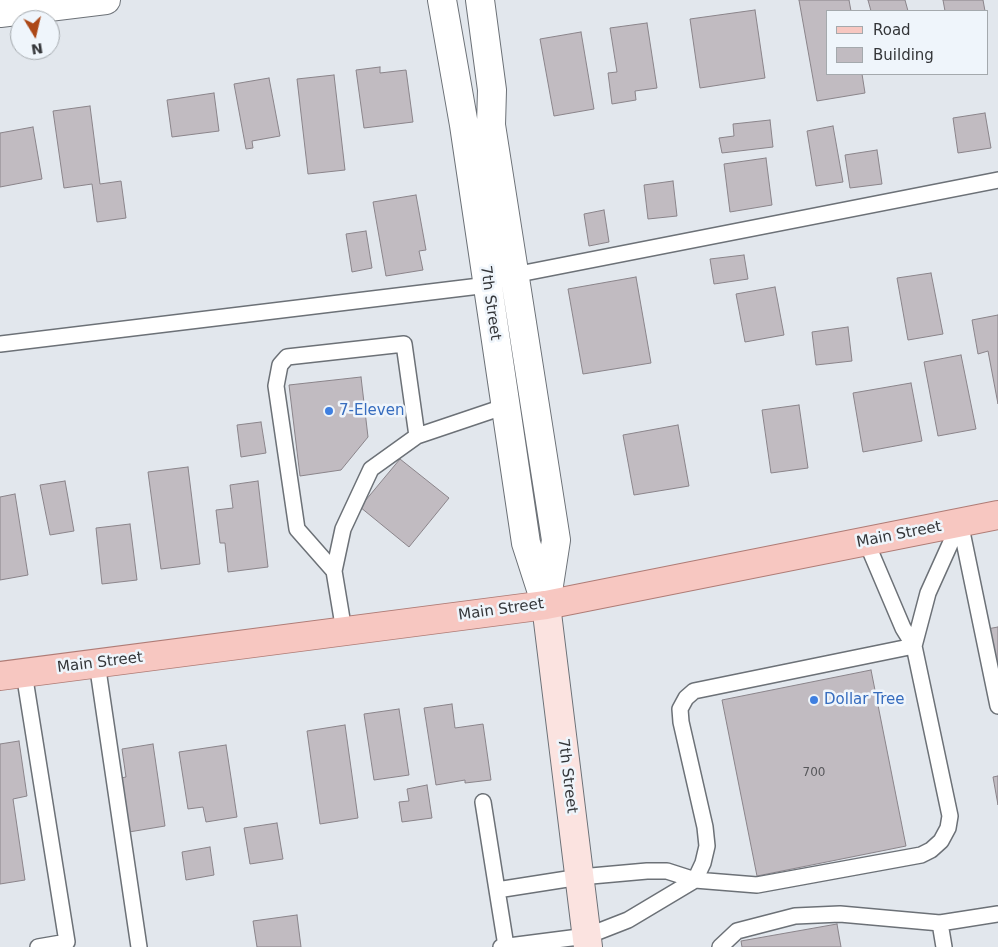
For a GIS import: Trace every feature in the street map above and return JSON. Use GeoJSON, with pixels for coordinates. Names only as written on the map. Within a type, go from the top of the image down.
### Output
{"type":"FeatureCollection","features":[{"type":"Feature","properties":{"kind":"main road","name":"Main Street"},"geometry":{"type":"LineString","coordinates":[[12,674],[546,604],[998,514]]}},
{"type":"Feature","properties":{"kind":"main road","name":"7th Street"},"geometry":{"type":"LineString","coordinates":[[546,604],[588,942]]}},
{"type":"Feature","properties":{"kind":"street"},"geometry":{"type":"LineString","coordinates":[[0,13],[106,0]]}},
{"type":"Feature","properties":{"kind":"street","name":"7th Street"},"geometry":{"type":"LineString","coordinates":[[442,0],[464,125],[526,543],[546,604]]}},
{"type":"Feature","properties":{"kind":"street"},"geometry":{"type":"LineString","coordinates":[[464,0],[468,14],[480,94],[491,125]]}},
{"type":"Feature","properties":{"kind":"street","name":"7th Street"},"geometry":{"type":"LineString","coordinates":[[480,0],[492,90],[491,125],[556,540],[546,604]]}},
{"type":"Feature","properties":{"kind":"lane"},"geometry":{"type":"LineString","coordinates":[[514,276],[998,180]]}},
{"type":"Feature","properties":{"kind":"lane"},"geometry":{"type":"LineString","coordinates":[[0,344],[488,285]]}},
{"type":"Feature","properties":{"kind":"lane"},"geometry":{"type":"LineString","coordinates":[[334,571],[297,529],[276,386],[280,365],[287,357],[404,344],[417,436]]}},
{"type":"Feature","properties":{"kind":"lane"},"geometry":{"type":"LineString","coordinates":[[344,631],[334,571],[343,529],[371,468],[417,436],[506,406]]}},
{"type":"Feature","properties":{"kind":"lane"},"geometry":{"type":"LineString","coordinates":[[914,646],[928,593],[960,522]]}},
{"type":"Feature","properties":{"kind":"lane"},"geometry":{"type":"LineString","coordinates":[[960,522],[998,706]]}},
{"type":"Feature","properties":{"kind":"lane"},"geometry":{"type":"LineString","coordinates":[[498,890],[580,877],[647,871],[666,871],[695,880],[757,885],[921,855],[931,850],[940,841],[948,828],[950,816],[914,646],[903,628],[866,541]]}},
{"type":"Feature","properties":{"kind":"lane"},"geometry":{"type":"LineString","coordinates":[[501,947],[588,942],[695,880],[703,863],[707,846],[705,827],[681,722],[680,709],[686,698],[694,691],[701,688],[914,646]]}},
{"type":"Feature","properties":{"kind":"lane"},"geometry":{"type":"LineString","coordinates":[[97,663],[139,947]]}},
{"type":"Feature","properties":{"kind":"lane"},"geometry":{"type":"LineString","coordinates":[[12,674],[67,942],[38,947]]}},
{"type":"Feature","properties":{"kind":"lane"},"geometry":{"type":"LineString","coordinates":[[484,802],[506,946]]}},
{"type":"Feature","properties":{"kind":"lane"},"geometry":{"type":"LineString","coordinates":[[720,947],[737,931],[795,916],[840,914],[940,923],[998,914]]}},
{"type":"Feature","properties":{"kind":"lane"},"geometry":{"type":"LineString","coordinates":[[940,923],[944,947]]}},
{"type":"Feature","properties":{"kind":"building"},"geometry":{"type":"Polygon","coordinates":[[[799,0],[849,0],[851,10],[826,10],[826,75],[862,75],[865,93],[817,101],[799,0]]]}},
{"type":"Feature","properties":{"kind":"building"},"geometry":{"type":"Polygon","coordinates":[[[868,0],[905,0],[908,10],[871,10],[868,0]]]}},
{"type":"Feature","properties":{"kind":"building"},"geometry":{"type":"Polygon","coordinates":[[[943,0],[983,0],[985,10],[945,10],[943,0]]]}},
{"type":"Feature","properties":{"kind":"building"},"geometry":{"type":"Polygon","coordinates":[[[755,10],[765,78],[700,88],[690,19],[755,10]]]}},
{"type":"Feature","properties":{"kind":"building"},"geometry":{"type":"Polygon","coordinates":[[[647,23],[657,88],[635,91],[636,100],[612,104],[608,73],[617,72],[610,28],[647,23]]]}},
{"type":"Feature","properties":{"kind":"building"},"geometry":{"type":"Polygon","coordinates":[[[581,32],[594,109],[554,116],[540,39],[581,32]]]}},
{"type":"Feature","properties":{"kind":"building"},"geometry":{"type":"Polygon","coordinates":[[[380,67],[380,73],[406,70],[413,122],[364,128],[356,70],[380,67]]]}},
{"type":"Feature","properties":{"kind":"building"},"geometry":{"type":"Polygon","coordinates":[[[334,75],[345,170],[308,174],[297,79],[334,75]]]}},
{"type":"Feature","properties":{"kind":"building"},"geometry":{"type":"Polygon","coordinates":[[[269,78],[280,136],[252,141],[253,148],[246,149],[234,84],[269,78]]]}},
{"type":"Feature","properties":{"kind":"building"},"geometry":{"type":"Polygon","coordinates":[[[214,93],[219,131],[172,137],[167,100],[214,93]]]}},
{"type":"Feature","properties":{"kind":"building"},"geometry":{"type":"Polygon","coordinates":[[[90,106],[100,184],[121,181],[126,218],[97,222],[92,184],[64,188],[53,111],[90,106]]]}},
{"type":"Feature","properties":{"kind":"building"},"geometry":{"type":"Polygon","coordinates":[[[985,113],[991,148],[958,153],[953,118],[985,113]]]}},
{"type":"Feature","properties":{"kind":"building"},"geometry":{"type":"Polygon","coordinates":[[[770,120],[773,147],[722,153],[719,138],[734,136],[733,124],[770,120]]]}},
{"type":"Feature","properties":{"kind":"building"},"geometry":{"type":"Polygon","coordinates":[[[833,126],[843,182],[816,186],[807,131],[833,126]]]}},
{"type":"Feature","properties":{"kind":"building"},"geometry":{"type":"Polygon","coordinates":[[[33,127],[42,179],[0,187],[0,133],[33,127]]]}},
{"type":"Feature","properties":{"kind":"building"},"geometry":{"type":"Polygon","coordinates":[[[877,150],[882,184],[850,188],[845,155],[877,150]]]}},
{"type":"Feature","properties":{"kind":"building"},"geometry":{"type":"Polygon","coordinates":[[[766,158],[772,205],[730,212],[724,164],[766,158]]]}},
{"type":"Feature","properties":{"kind":"building"},"geometry":{"type":"Polygon","coordinates":[[[673,181],[677,216],[648,219],[644,185],[673,181]]]}},
{"type":"Feature","properties":{"kind":"building"},"geometry":{"type":"Polygon","coordinates":[[[416,195],[426,250],[419,251],[423,270],[386,276],[373,202],[416,195]]]}},
{"type":"Feature","properties":{"kind":"building"},"geometry":{"type":"Polygon","coordinates":[[[604,210],[609,242],[589,246],[584,214],[604,210]]]}},
{"type":"Feature","properties":{"kind":"building"},"geometry":{"type":"Polygon","coordinates":[[[366,231],[372,268],[352,272],[346,234],[366,231]]]}},
{"type":"Feature","properties":{"kind":"building"},"geometry":{"type":"Polygon","coordinates":[[[744,255],[748,279],[714,284],[710,259],[744,255]]]}},
{"type":"Feature","properties":{"kind":"building"},"geometry":{"type":"Polygon","coordinates":[[[931,273],[943,334],[908,340],[897,278],[931,273]]]}},
{"type":"Feature","properties":{"kind":"building"},"geometry":{"type":"Polygon","coordinates":[[[636,277],[651,363],[583,374],[568,289],[636,277]]]}},
{"type":"Feature","properties":{"kind":"building"},"geometry":{"type":"Polygon","coordinates":[[[775,287],[784,335],[745,342],[736,294],[775,287]]]}},
{"type":"Feature","properties":{"kind":"building"},"geometry":{"type":"Polygon","coordinates":[[[998,315],[998,404],[988,351],[978,354],[972,320],[998,315]]]}},
{"type":"Feature","properties":{"kind":"building"},"geometry":{"type":"Polygon","coordinates":[[[848,327],[852,361],[816,365],[812,332],[848,327]]]}},
{"type":"Feature","properties":{"kind":"building"},"geometry":{"type":"Polygon","coordinates":[[[961,355],[976,429],[938,436],[924,362],[961,355]]]}},
{"type":"Feature","properties":{"kind":"building","name":"7-Eleven"},"geometry":{"type":"Polygon","coordinates":[[[361,377],[368,437],[341,470],[300,476],[289,385],[361,377]]]}},
{"type":"Feature","properties":{"kind":"building"},"geometry":{"type":"Polygon","coordinates":[[[911,383],[922,441],[863,452],[853,393],[911,383]]]}},
{"type":"Feature","properties":{"kind":"building"},"geometry":{"type":"Polygon","coordinates":[[[799,405],[808,468],[771,473],[762,410],[799,405]]]}},
{"type":"Feature","properties":{"kind":"building"},"geometry":{"type":"Polygon","coordinates":[[[261,422],[266,453],[241,457],[237,425],[261,422]]]}},
{"type":"Feature","properties":{"kind":"building"},"geometry":{"type":"Polygon","coordinates":[[[678,425],[689,486],[634,495],[623,435],[678,425]]]}},
{"type":"Feature","properties":{"kind":"building"},"geometry":{"type":"Polygon","coordinates":[[[400,459],[449,498],[409,547],[360,507],[400,459]]]}},
{"type":"Feature","properties":{"kind":"building"},"geometry":{"type":"Polygon","coordinates":[[[188,467],[200,564],[161,569],[148,472],[188,467]]]}},
{"type":"Feature","properties":{"kind":"building"},"geometry":{"type":"Polygon","coordinates":[[[65,481],[74,531],[50,535],[40,485],[65,481]]]}},
{"type":"Feature","properties":{"kind":"building"},"geometry":{"type":"Polygon","coordinates":[[[258,481],[268,567],[228,572],[225,543],[220,543],[216,510],[233,508],[230,485],[258,481]]]}},
{"type":"Feature","properties":{"kind":"building"},"geometry":{"type":"Polygon","coordinates":[[[15,494],[28,575],[0,580],[0,497],[15,494]]]}},
{"type":"Feature","properties":{"kind":"building"},"geometry":{"type":"Polygon","coordinates":[[[130,524],[137,580],[102,584],[96,528],[130,524]]]}},
{"type":"Feature","properties":{"kind":"building"},"geometry":{"type":"Polygon","coordinates":[[[998,627],[998,682],[987,629],[998,627]]]}},
{"type":"Feature","properties":{"kind":"building"},"geometry":{"type":"Polygon","coordinates":[[[871,670],[906,846],[757,876],[722,700],[871,670]]]}},
{"type":"Feature","properties":{"kind":"building"},"geometry":{"type":"Polygon","coordinates":[[[452,704],[455,728],[483,724],[491,780],[465,783],[465,780],[436,785],[424,708],[452,704]]]}},
{"type":"Feature","properties":{"kind":"building"},"geometry":{"type":"Polygon","coordinates":[[[399,709],[409,775],[374,780],[364,714],[399,709]]]}},
{"type":"Feature","properties":{"kind":"building"},"geometry":{"type":"Polygon","coordinates":[[[345,725],[358,818],[320,824],[307,731],[345,725]]]}},
{"type":"Feature","properties":{"kind":"building"},"geometry":{"type":"Polygon","coordinates":[[[19,741],[27,796],[13,799],[25,880],[0,884],[0,744],[19,741]]]}},
{"type":"Feature","properties":{"kind":"building"},"geometry":{"type":"Polygon","coordinates":[[[153,744],[165,826],[129,832],[121,778],[126,777],[122,749],[153,744]]]}},
{"type":"Feature","properties":{"kind":"building"},"geometry":{"type":"Polygon","coordinates":[[[226,745],[237,817],[206,822],[203,807],[188,809],[179,752],[226,745]]]}},
{"type":"Feature","properties":{"kind":"building"},"geometry":{"type":"Polygon","coordinates":[[[998,776],[998,805],[993,777],[998,776]]]}},
{"type":"Feature","properties":{"kind":"building"},"geometry":{"type":"Polygon","coordinates":[[[427,785],[432,818],[402,822],[399,802],[409,801],[407,789],[427,785]]]}},
{"type":"Feature","properties":{"kind":"building"},"geometry":{"type":"Polygon","coordinates":[[[277,823],[283,859],[250,864],[244,828],[277,823]]]}},
{"type":"Feature","properties":{"kind":"building"},"geometry":{"type":"Polygon","coordinates":[[[210,847],[214,875],[186,880],[182,852],[210,847]]]}},
{"type":"Feature","properties":{"kind":"building"},"geometry":{"type":"Polygon","coordinates":[[[297,915],[301,947],[257,947],[253,921],[297,915]]]}},
{"type":"Feature","properties":{"kind":"building"},"geometry":{"type":"Polygon","coordinates":[[[837,924],[841,947],[742,947],[741,941],[837,924]]]}},
{"type":"Feature","properties":{"kind":"place","name":"7-Eleven"},"geometry":{"type":"Point","coordinates":[329,411]}},
{"type":"Feature","properties":{"kind":"place","name":"Dollar Tree"},"geometry":{"type":"Point","coordinates":[814,700]}}]}
